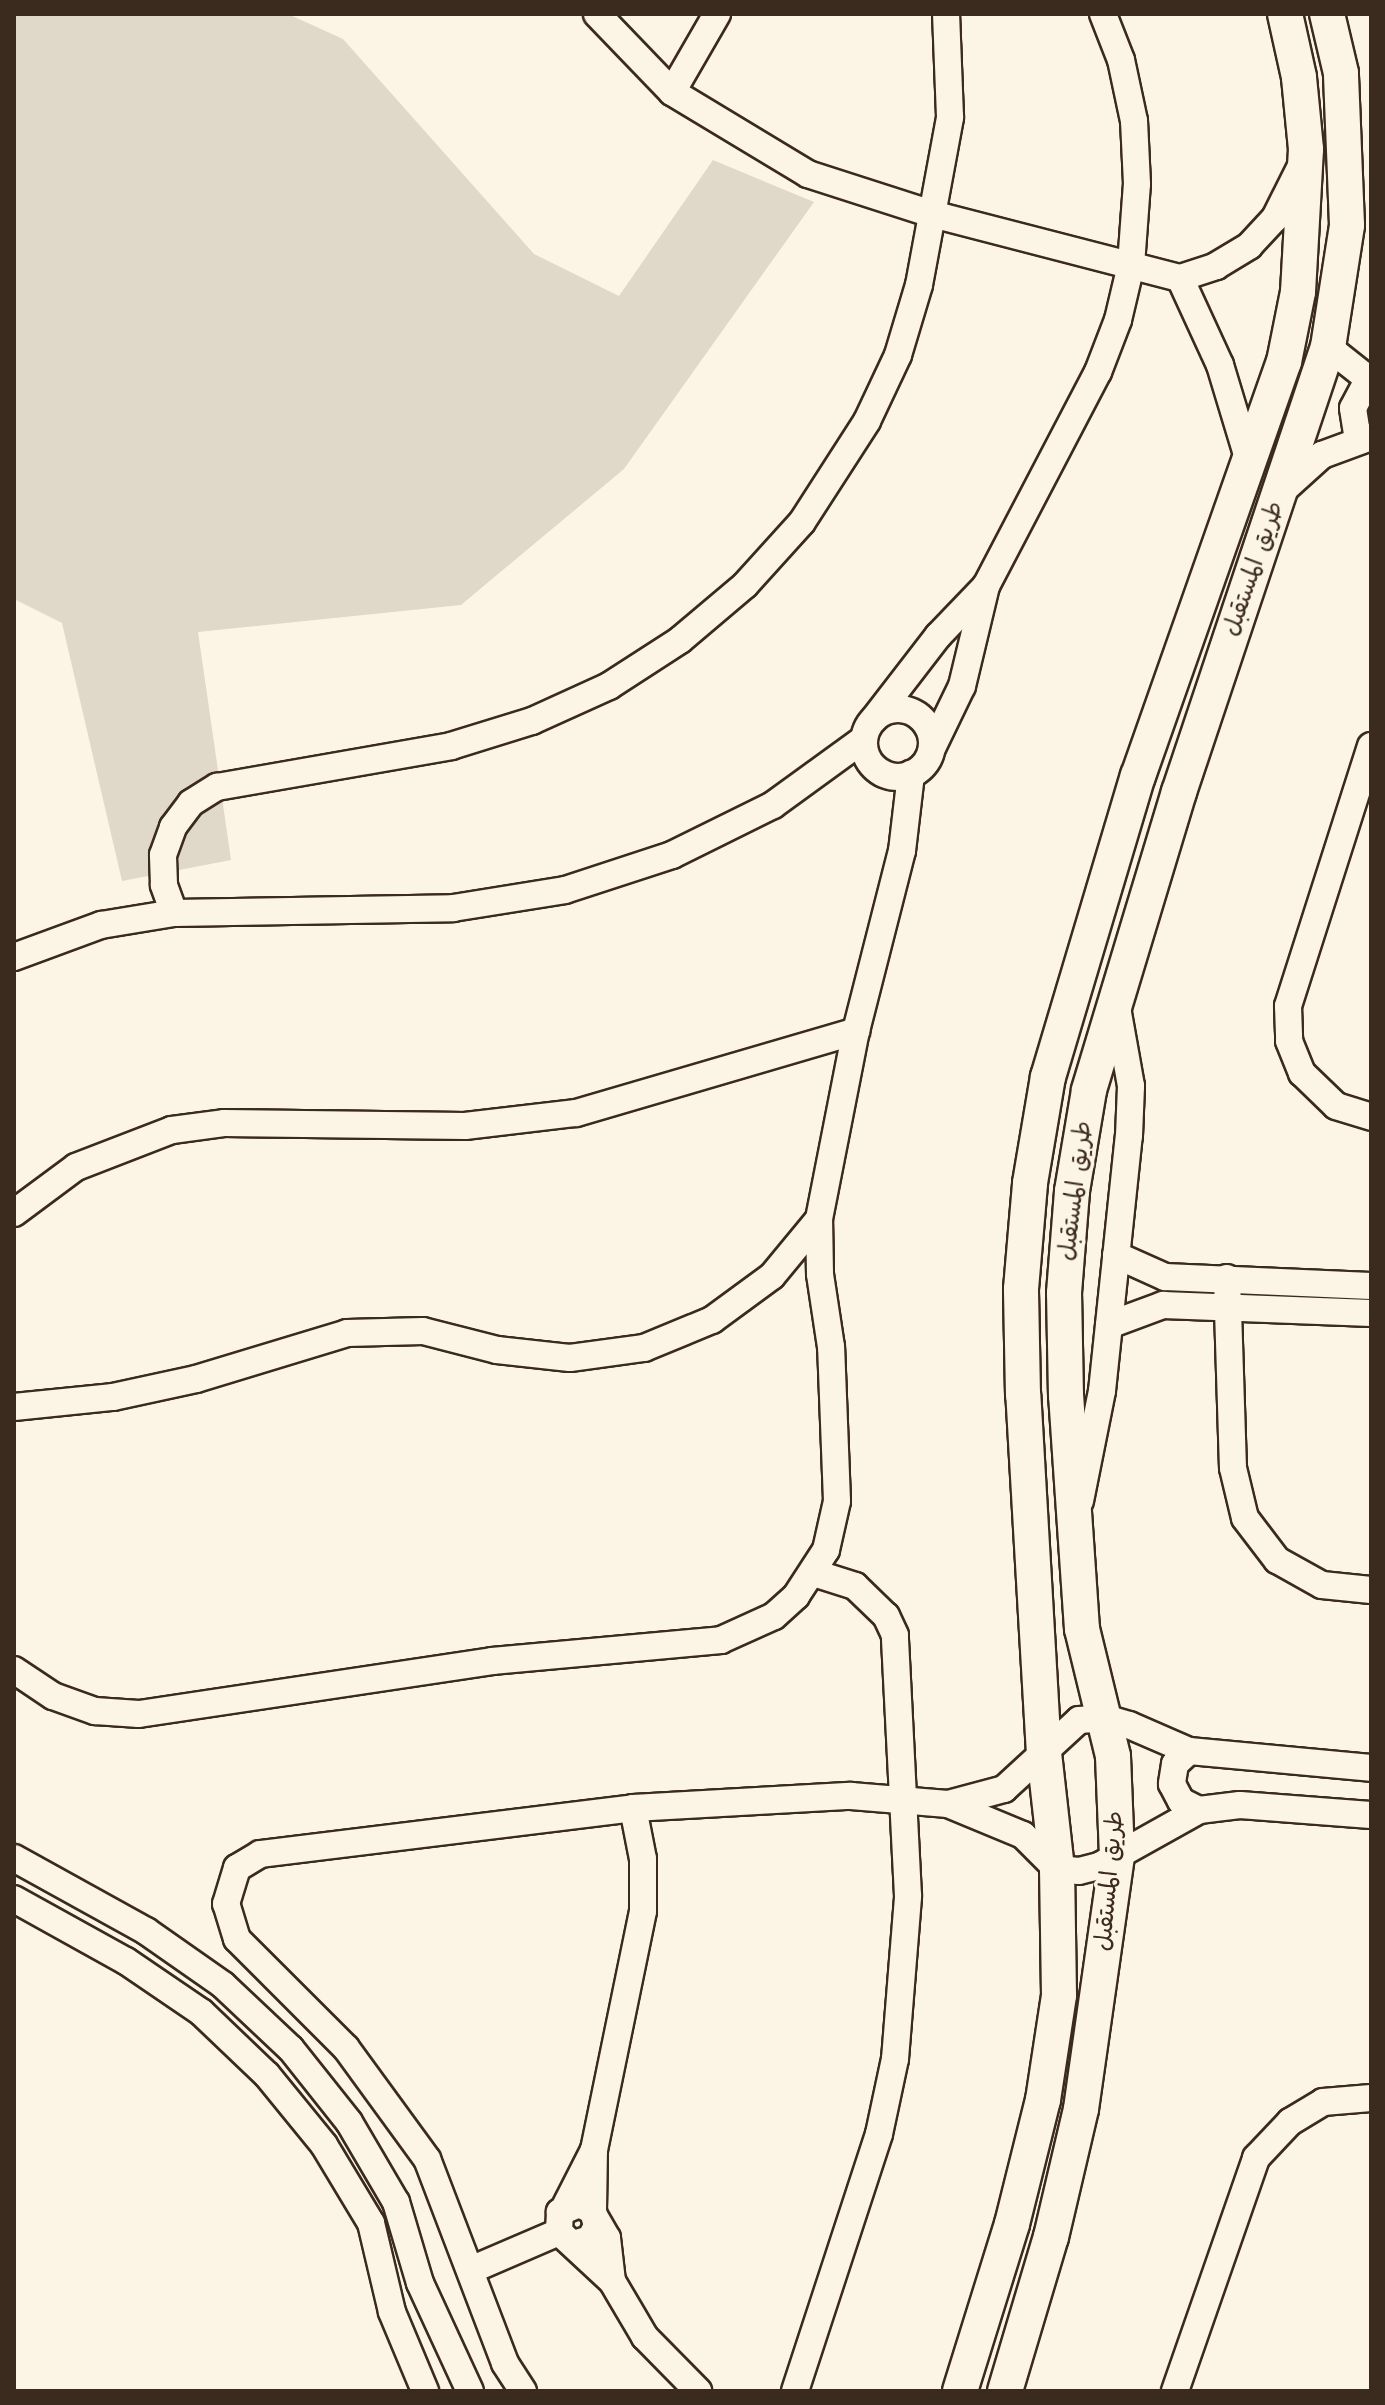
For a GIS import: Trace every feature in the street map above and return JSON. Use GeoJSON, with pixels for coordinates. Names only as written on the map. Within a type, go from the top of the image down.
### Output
{"type":"FeatureCollection","features":[{"type":"Feature","properties":{"kind":"main road","name":"طريق المستقبل"},"geometry":{"type":"LineString","coordinates":[[960,2391],[1012,2224],[1043,2100],[1059,1995],[1057,1869],[1044,1754],[1043,1677],[1023,1395],[1021,1289],[1030,1183],[1048,1077],[1138,776],[1284,362],[1298,292],[1306,149],[1299,77],[1285,14]]}},
{"type":"Feature","properties":{"kind":"main road","name":"طريق المستقبل"},"geometry":{"type":"LineString","coordinates":[[1005,2391],[1051,2237],[1078,2124],[1117,1856],[1118,1806],[1105,1718],[1082,1629],[1074,1520],[1064,1293],[1072,1191],[1089,1090],[1179,792],[1328,347],[1347,225],[1341,73],[1327,14]]}},
{"type":"Feature","properties":{"kind":"main road"},"geometry":{"type":"LineString","coordinates":[[1138,776],[1151,791],[1179,792]]}},
{"type":"Feature","properties":{"kind":"main road"},"geometry":{"type":"LineString","coordinates":[[1121,832],[1140,828],[1164,842]]}},
{"type":"Feature","properties":{"kind":"main road"},"geometry":{"type":"LineString","coordinates":[[1043,1677],[1056,1673],[1076,1655],[1082,1629]]}},
{"type":"Feature","properties":{"kind":"main road"},"geometry":{"type":"LineString","coordinates":[[1059,1942],[1081,1954],[1100,1984]]}},
{"type":"Feature","properties":{"kind":"street"},"geometry":{"type":"LineString","coordinates":[[597,14],[672,92],[808,174],[932,214],[1180,278],[1227,259],[1275,218],[1295,185],[1306,149]]}},
{"type":"Feature","properties":{"kind":"street"},"geometry":{"type":"LineString","coordinates":[[672,92],[717,14]]}},
{"type":"Feature","properties":{"kind":"street"},"geometry":{"type":"LineString","coordinates":[[174,913],[164,885],[163,855],[173,827],[191,803],[217,787],[451,746],[532,721],[609,686],[680,640],[745,585],[802,522],[867,421],[906,327],[950,117],[946,14]]}},
{"type":"Feature","properties":{"kind":"street"},"geometry":{"type":"LineString","coordinates":[[14,1670],[53,1696],[95,1711],[139,1714],[492,1661],[721,1640],[774,1616],[814,1573],[826,1550],[837,1501],[831,1347],[820,1274],[819,1219],[856,1031],[902,851],[911,774],[928,759],[962,686],[986,586],[1098,372],[1131,265],[1137,184],[1134,121],[1121,60],[1103,14]]}},
{"type":"Feature","properties":{"kind":"street"},"geometry":{"type":"LineString","coordinates":[[1180,278],[1220,365],[1249,461]]}},
{"type":"Feature","properties":{"kind":"street"},"geometry":{"type":"LineString","coordinates":[[1278,497],[1322,455],[1364,438],[1353,408],[1370,380],[1328,347]]}},
{"type":"Feature","properties":{"kind":"street"},"geometry":{"type":"LineString","coordinates":[[911,774],[878,770],[869,729],[938,636],[986,586]]}},
{"type":"Feature","properties":{"kind":"street"},"geometry":{"type":"LineString","coordinates":[[14,957],[101,925],[174,913],[453,908],[565,890],[672,855],[760,811],[893,710],[913,713],[929,728],[932,748]]}},
{"type":"Feature","properties":{"kind":"street"},"geometry":{"type":"LineString","coordinates":[[1371,746],[1288,1006],[1289,1041],[1302,1073],[1336,1106],[1371,1117]]}},
{"type":"Feature","properties":{"kind":"street"},"geometry":{"type":"LineString","coordinates":[[1074,1520],[1094,1442],[1109,1325],[1131,1086],[1116,1002]]}},
{"type":"Feature","properties":{"kind":"street"},"geometry":{"type":"LineString","coordinates":[[14,1213],[76,1167],[172,1130],[224,1123],[347,1128],[465,1126],[576,1113],[856,1031]]}},
{"type":"Feature","properties":{"kind":"street"},"geometry":{"type":"LineString","coordinates":[[14,1407],[113,1397],[196,1379],[347,1333],[423,1331],[497,1350],[570,1358],[644,1348],[712,1320],[772,1276],[819,1219]]}},
{"type":"Feature","properties":{"kind":"street"},"geometry":{"type":"LineString","coordinates":[[1116,1255],[1165,1277],[1371,1286]]}},
{"type":"Feature","properties":{"kind":"street"},"geometry":{"type":"LineString","coordinates":[[1227,1278],[1233,1468],[1245,1518],[1277,1560],[1322,1585],[1371,1590]]}},
{"type":"Feature","properties":{"kind":"street"},"geometry":{"type":"LineString","coordinates":[[1109,1325],[1163,1305],[1371,1313]]}},
{"type":"Feature","properties":{"kind":"street"},"geometry":{"type":"LineString","coordinates":[[795,2391],[879,2134],[895,2059],[908,1896],[895,1635],[886,1616],[855,1586],[814,1573]]}},
{"type":"Feature","properties":{"kind":"street"},"geometry":{"type":"LineString","coordinates":[[948,1804],[1004,1789],[1079,1720],[1105,1718],[1189,1751],[1371,1768]]}},
{"type":"Feature","properties":{"kind":"street"},"geometry":{"type":"LineString","coordinates":[[1189,1751],[1175,1764],[1172,1784],[1181,1801],[1199,1810]]}},
{"type":"Feature","properties":{"kind":"street"},"geometry":{"type":"LineString","coordinates":[[523,2391],[505,2363],[473,2269],[427,2159],[346,2048],[237,1939],[226,1904],[229,1885],[237,1868],[260,1854],[633,1808],[851,1796],[948,1804],[1023,1835],[1057,1869],[1079,1871],[1117,1856],[1199,1810],[1240,1805],[1371,1815]]}},
{"type":"Feature","properties":{"kind":"street"},"geometry":{"type":"LineString","coordinates":[[567,2228],[594,2150],[643,1911],[643,1859],[633,1808]]}},
{"type":"Feature","properties":{"kind":"street"},"geometry":{"type":"LineString","coordinates":[[14,1858],[146,1931],[223,1985],[291,2049],[349,2122],[396,2202],[420,2283],[470,2391]]}},
{"type":"Feature","properties":{"kind":"street"},"geometry":{"type":"LineString","coordinates":[[14,1899],[126,1961],[201,2012],[267,2075],[324,2145],[371,2223],[392,2312],[425,2391]]}},
{"type":"Feature","properties":{"kind":"street"},"geometry":{"type":"LineString","coordinates":[[1175,2391],[1256,2158],[1290,2122],[1323,2102],[1371,2098]]}},
{"type":"Feature","properties":{"kind":"street"},"geometry":{"type":"LineString","coordinates":[[567,2228],[590,2239],[594,2215],[594,2150]]}},
{"type":"Feature","properties":{"kind":"street"},"geometry":{"type":"LineString","coordinates":[[473,2269],[567,2228],[579,2204],[594,2215],[609,2249],[612,2281]]}},
{"type":"Feature","properties":{"kind":"street"},"geometry":{"type":"LineString","coordinates":[[567,2228],[612,2281],[650,2344],[698,2391]]}},
{"type":"Feature","properties":{"kind":"shaded area"},"geometry":{"type":"Polygon","coordinates":[[[14,14],[288,14],[343,39],[534,254],[619,296],[713,160],[814,202],[624,469],[461,605],[198,632],[231,860],[122,881],[62,623],[14,599],[14,14]]]}}]}
